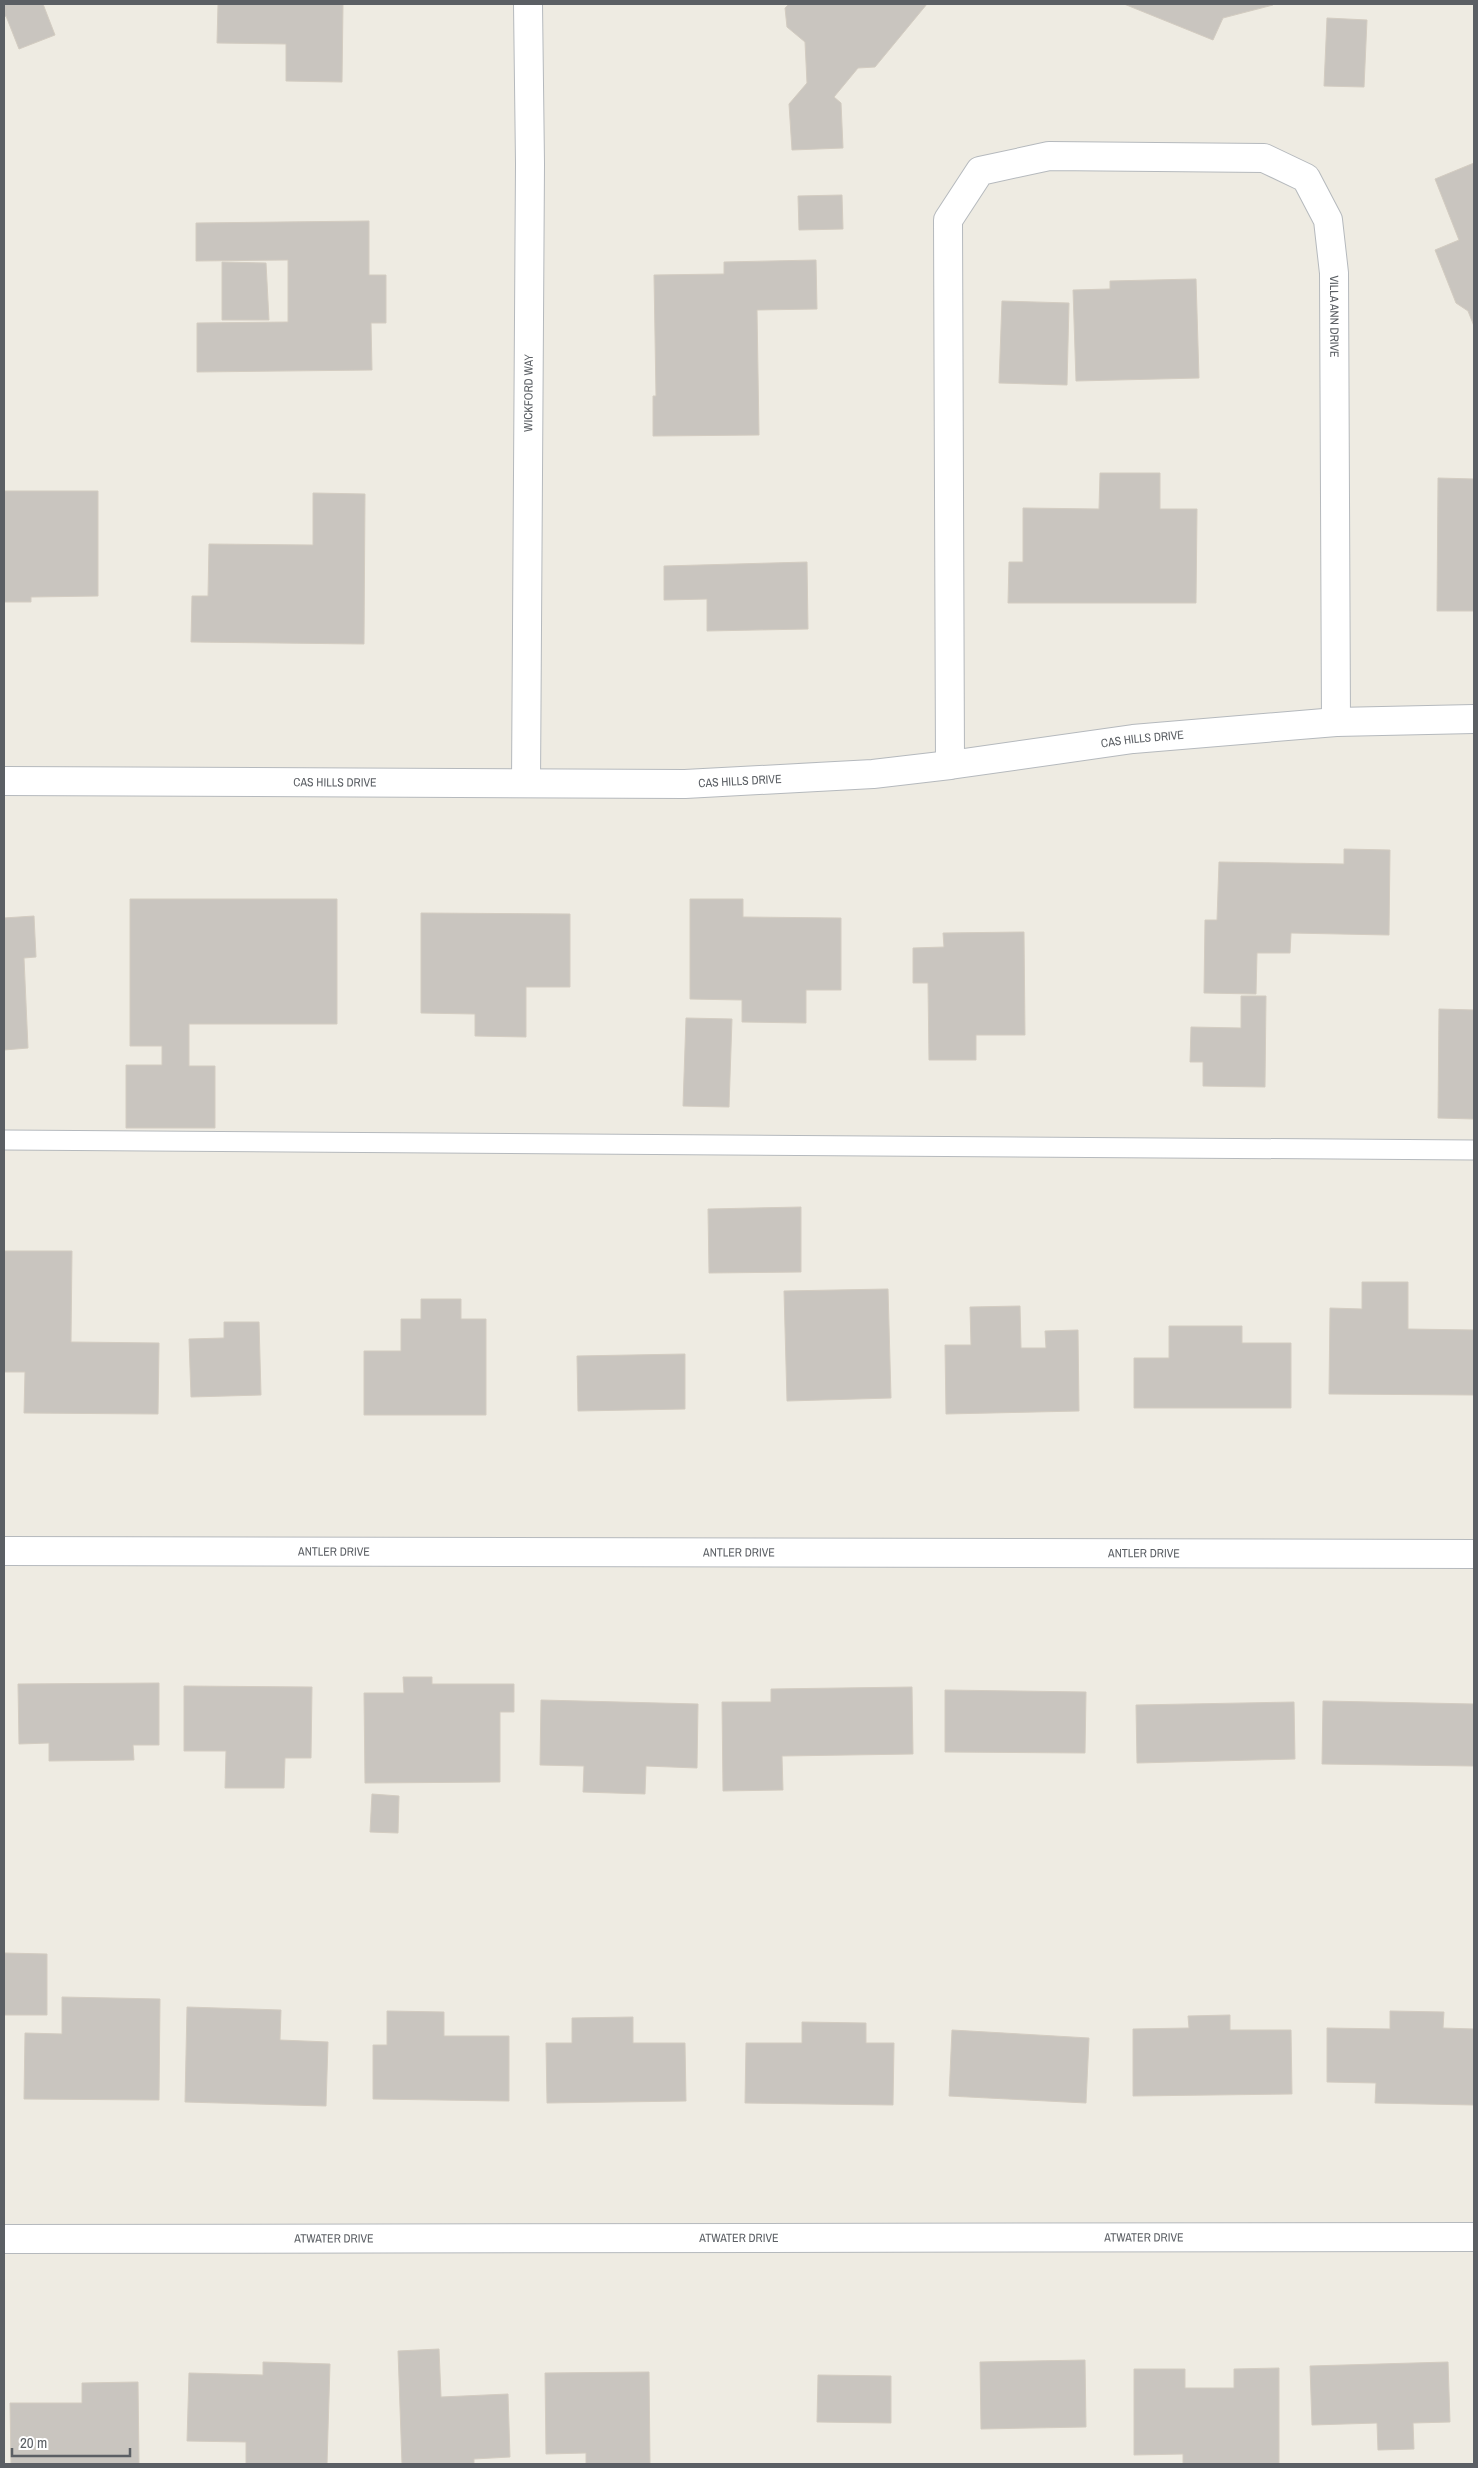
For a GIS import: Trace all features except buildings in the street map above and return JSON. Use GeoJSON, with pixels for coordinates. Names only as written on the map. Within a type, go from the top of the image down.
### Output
{"type":"FeatureCollection","features":[{"type":"Feature","properties":{"kind":"street","name":"WICKFORD WAY"},"geometry":{"type":"LineString","coordinates":[[526,783],[530,164],[528,4]]}},
{"type":"Feature","properties":{"kind":"street","name":"VILLA ANN DRIVE"},"geometry":{"type":"LineString","coordinates":[[950,765],[948,220],[980,171],[1050,156],[1264,158],[1306,178],[1328,220],[1334,273],[1336,722]]}},
{"type":"Feature","properties":{"kind":"street","name":"CAS HILLS DRIVE"},"geometry":{"type":"LineString","coordinates":[[4,781],[685,784],[873,774],[1133,739],[1336,722],[1474,720]]}},
{"type":"Feature","properties":{"kind":"street","name":"ANTLER DRIVE"},"geometry":{"type":"LineString","coordinates":[[4,1551],[1474,1554]]}},
{"type":"Feature","properties":{"kind":"street","name":"ATWATER DRIVE"},"geometry":{"type":"LineString","coordinates":[[4,2239],[1474,2236]]}},
{"type":"Feature","properties":{"kind":"lane"},"geometry":{"type":"LineString","coordinates":[[4,1140],[1474,1150]]}}]}
